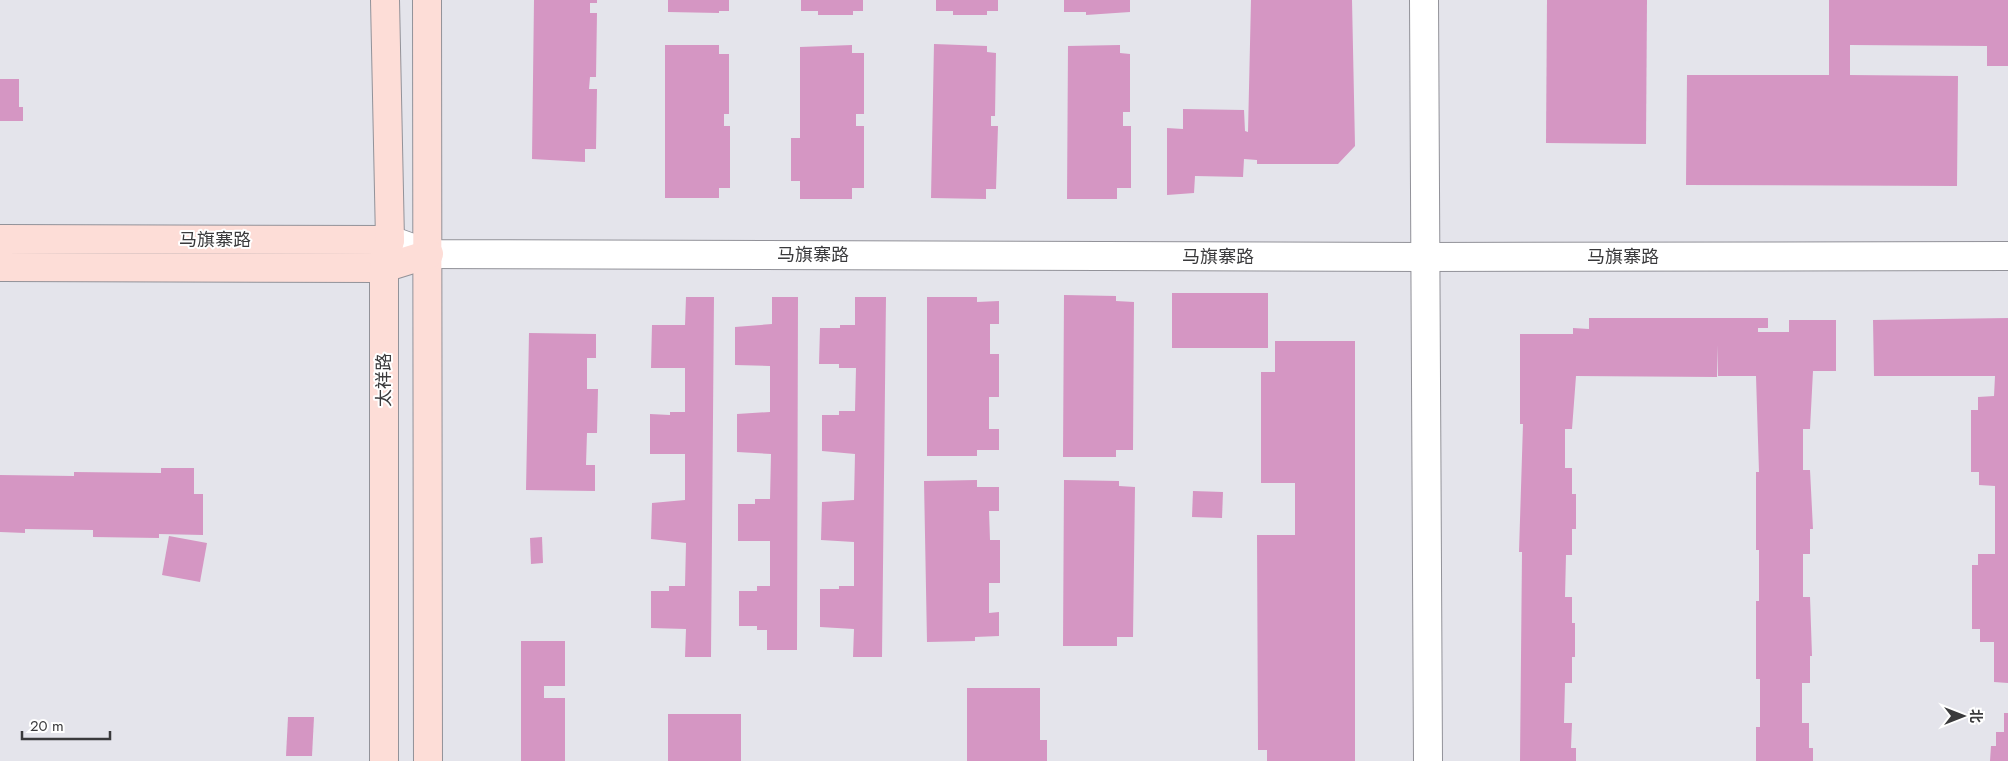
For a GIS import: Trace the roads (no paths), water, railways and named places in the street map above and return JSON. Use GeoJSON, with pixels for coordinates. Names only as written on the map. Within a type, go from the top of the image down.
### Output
{"type":"FeatureCollection","features":[{"type":"Feature","properties":{"kind":"street","name":"太祥路"},"geometry":{"type":"LineString","coordinates":[[384,761],[384,268],[390,240],[385,0]]}},
{"type":"Feature","properties":{"kind":"street"},"geometry":{"type":"LineString","coordinates":[[427,0],[429,254],[428,761]]}},
{"type":"Feature","properties":{"kind":"street"},"geometry":{"type":"LineString","coordinates":[[1424,0],[1428,761]]}},
{"type":"Feature","properties":{"kind":"street","name":"马旗寨路"},"geometry":{"type":"LineString","coordinates":[[0,239],[390,240],[429,254]]}},
{"type":"Feature","properties":{"kind":"street","name":"马旗寨路"},"geometry":{"type":"LineString","coordinates":[[0,267],[384,268],[429,254],[1424,258],[2008,256]]}}]}
